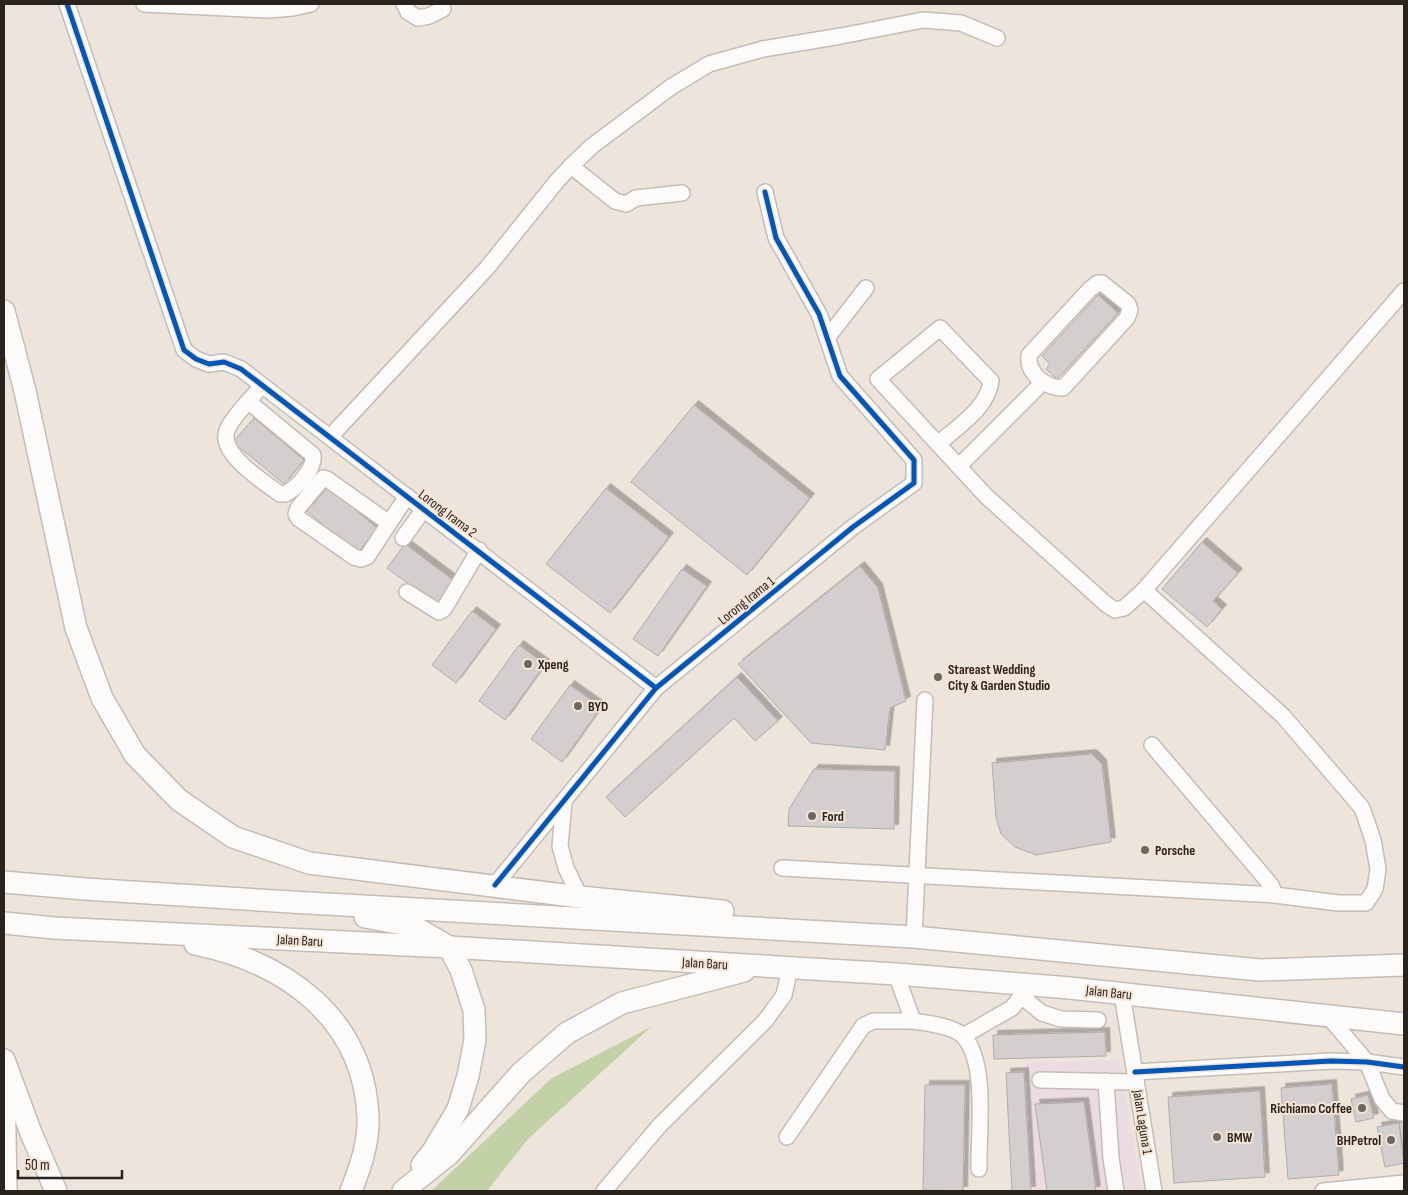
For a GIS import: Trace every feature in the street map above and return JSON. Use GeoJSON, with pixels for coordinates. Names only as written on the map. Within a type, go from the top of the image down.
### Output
{"type":"FeatureCollection","features":[{"type":"Feature","properties":{"kind":"highway"},"geometry":{"type":"LineString","coordinates":[[4,310],[25,391],[76,628],[102,698],[135,756],[179,800],[233,837],[309,863],[580,897],[761,916],[808,930]]}},
{"type":"Feature","properties":{"kind":"highway"},"geometry":{"type":"LineString","coordinates":[[4,882],[291,902],[914,937],[1260,970],[1404,964]]}},
{"type":"Feature","properties":{"kind":"highway"},"geometry":{"type":"LineString","coordinates":[[291,902],[413,926],[449,947],[461,970],[474,1010],[475,1040],[468,1076],[458,1109],[433,1151],[401,1191]]}},
{"type":"Feature","properties":{"kind":"highway","name":"Jalan Baru"},"geometry":{"type":"LineString","coordinates":[[4,923],[896,974],[1024,990],[1122,994],[1404,1024]]}},
{"type":"Feature","properties":{"kind":"highway"},"geometry":{"type":"LineString","coordinates":[[138,932],[240,956],[276,971],[315,999],[342,1032],[362,1074],[368,1118],[363,1158],[352,1191]]}},
{"type":"Feature","properties":{"kind":"highway"},"geometry":{"type":"LineString","coordinates":[[401,1191],[449,1154],[521,1073],[567,1033],[622,1003],[766,966]]}},
{"type":"Feature","properties":{"kind":"highway"},"geometry":{"type":"LineString","coordinates":[[4,1058],[6,1191]]}},
{"type":"Feature","properties":{"kind":"highway"},"geometry":{"type":"LineString","coordinates":[[4,1058],[31,1133],[56,1191]]}},
{"type":"Feature","properties":{"kind":"street","name":"Lorong Irama 2"},"geometry":{"type":"LineString","coordinates":[[66,4],[184,350],[196,359],[209,364],[224,362],[241,369],[479,550],[656,688]]}},
{"type":"Feature","properties":{"kind":"street"},"geometry":{"type":"LineString","coordinates":[[144,4],[269,10],[311,4]]}},
{"type":"Feature","properties":{"kind":"street"},"geometry":{"type":"LineString","coordinates":[[404,4],[408,12],[418,18],[429,16],[443,9]]}},
{"type":"Feature","properties":{"kind":"street"},"geometry":{"type":"LineString","coordinates":[[330,437],[487,268],[557,180],[571,166],[592,146],[671,87],[709,64],[762,48],[841,36],[923,20],[961,23],[997,38]]}},
{"type":"Feature","properties":{"kind":"street"},"geometry":{"type":"LineString","coordinates":[[571,166],[615,201],[626,204],[636,198],[682,193]]}},
{"type":"Feature","properties":{"kind":"street"},"geometry":{"type":"LineString","coordinates":[[765,192],[776,238],[819,314],[828,337]]}},
{"type":"Feature","properties":{"kind":"street"},"geometry":{"type":"LineString","coordinates":[[1102,283],[1128,304],[1130,310],[1127,318],[1063,388],[1052,388],[1043,382],[1030,367],[1030,355],[1090,289],[1102,283]]}},
{"type":"Feature","properties":{"kind":"street"},"geometry":{"type":"LineString","coordinates":[[828,337],[866,288]]}},
{"type":"Feature","properties":{"kind":"street"},"geometry":{"type":"LineString","coordinates":[[938,444],[985,401],[990,391],[991,381],[940,328],[878,380],[986,496],[1106,604],[1115,610],[1124,608],[1144,590],[1404,291]]}},
{"type":"Feature","properties":{"kind":"street","name":"Lorong Irama 1"},"geometry":{"type":"LineString","coordinates":[[495,885],[656,688],[853,528],[914,483],[914,460],[840,376],[828,337]]}},
{"type":"Feature","properties":{"kind":"street"},"geometry":{"type":"LineString","coordinates":[[959,466],[1043,382]]}},
{"type":"Feature","properties":{"kind":"street"},"geometry":{"type":"LineString","coordinates":[[249,402],[312,455],[314,462],[311,469],[285,494],[280,494],[246,467],[228,448],[225,439],[227,428],[262,385]]}},
{"type":"Feature","properties":{"kind":"street"},"geometry":{"type":"LineString","coordinates":[[389,523],[327,478],[323,478],[298,508],[296,514],[298,518],[346,552],[362,560],[367,557],[407,496]]}},
{"type":"Feature","properties":{"kind":"street"},"geometry":{"type":"LineString","coordinates":[[403,538],[424,509]]}},
{"type":"Feature","properties":{"kind":"street"},"geometry":{"type":"LineString","coordinates":[[407,592],[439,612],[444,609],[479,550]]}},
{"type":"Feature","properties":{"kind":"street"},"geometry":{"type":"LineString","coordinates":[[782,868],[1275,895],[1338,903],[1366,903],[1375,889],[1378,869],[1373,840],[1362,808],[1283,716],[1144,590]]}},
{"type":"Feature","properties":{"kind":"street"},"geometry":{"type":"LineString","coordinates":[[914,937],[925,700]]}},
{"type":"Feature","properties":{"kind":"street"},"geometry":{"type":"LineString","coordinates":[[1152,744],[1271,885],[1275,895]]}},
{"type":"Feature","properties":{"kind":"street"},"geometry":{"type":"LineString","coordinates":[[564,802],[560,846],[566,868],[580,897]]}},
{"type":"Feature","properties":{"kind":"street"},"geometry":{"type":"LineString","coordinates":[[604,1191],[660,1124],[765,1021],[784,995],[790,968]]}},
{"type":"Feature","properties":{"kind":"street"},"geometry":{"type":"LineString","coordinates":[[896,974],[913,1021]]}},
{"type":"Feature","properties":{"kind":"street"},"geometry":{"type":"LineString","coordinates":[[964,1036],[1012,1008],[1024,990],[1042,1013],[1062,1019],[1098,1020]]}},
{"type":"Feature","properties":{"kind":"street","name":"Jalan Laguna 1"},"geometry":{"type":"LineString","coordinates":[[1122,994],[1154,1191]]}},
{"type":"Feature","properties":{"kind":"street"},"geometry":{"type":"LineString","coordinates":[[1327,1015],[1367,1062],[1382,1099],[1392,1111],[1404,1113]]}},
{"type":"Feature","properties":{"kind":"street"},"geometry":{"type":"LineString","coordinates":[[787,1138],[862,1026],[873,1021],[913,1021],[942,1026],[964,1036],[972,1052],[980,1080],[979,1169]]}},
{"type":"Feature","properties":{"kind":"street"},"geometry":{"type":"LineString","coordinates":[[1040,1080],[1106,1081],[1331,1061],[1367,1062],[1404,1067]]}},
{"type":"Feature","properties":{"kind":"street"},"geometry":{"type":"LineString","coordinates":[[1106,1081],[1110,1158],[1116,1191]]}},
{"type":"Feature","properties":{"kind":"street"},"geometry":{"type":"LineString","coordinates":[[1324,1191],[1404,1183]]}},
{"type":"Feature","properties":{"kind":"shaded area"},"geometry":{"type":"Polygon","coordinates":[[[1119,1060],[1142,1191],[1034,1191],[1026,1063],[1119,1060]]]}},
{"type":"Feature","properties":{"kind":"green space"},"geometry":{"type":"Polygon","coordinates":[[[651,1027],[528,1139],[487,1191],[431,1191],[552,1078],[651,1027]]]}},
{"type":"Feature","properties":{"kind":"building"},"geometry":{"type":"Polygon","coordinates":[[[1098,295],[1118,313],[1057,379],[1046,369],[1050,364],[1042,356],[1098,295]]]}},
{"type":"Feature","properties":{"kind":"building"},"geometry":{"type":"Polygon","coordinates":[[[694,405],[810,498],[747,575],[631,482],[694,405]]]}},
{"type":"Feature","properties":{"kind":"building"},"geometry":{"type":"Polygon","coordinates":[[[254,418],[304,460],[284,484],[233,442],[254,418]]]}},
{"type":"Feature","properties":{"kind":"building"},"geometry":{"type":"Polygon","coordinates":[[[328,487],[378,529],[357,553],[307,511],[328,487]]]}},
{"type":"Feature","properties":{"kind":"building"},"geometry":{"type":"Polygon","coordinates":[[[606,488],[669,537],[610,613],[546,564],[606,488]]]}},
{"type":"Feature","properties":{"kind":"building"},"geometry":{"type":"Polygon","coordinates":[[[1202,542],[1238,573],[1213,601],[1222,609],[1207,627],[1162,589],[1202,542]]]}},
{"type":"Feature","properties":{"kind":"building"},"geometry":{"type":"Polygon","coordinates":[[[405,544],[457,583],[440,607],[387,568],[405,544]]]}},
{"type":"Feature","properties":{"kind":"building"},"geometry":{"type":"Polygon","coordinates":[[[860,566],[878,588],[906,701],[890,708],[885,750],[811,743],[738,664],[860,566]]]}},
{"type":"Feature","properties":{"kind":"building"},"geometry":{"type":"Polygon","coordinates":[[[682,569],[707,586],[658,656],[633,639],[682,569]]]}},
{"type":"Feature","properties":{"kind":"building"},"geometry":{"type":"Polygon","coordinates":[[[472,611],[496,629],[456,683],[432,665],[472,611]]]}},
{"type":"Feature","properties":{"kind":"building"},"geometry":{"type":"Polygon","coordinates":[[[519,645],[545,664],[505,720],[479,701],[519,645]]]}},
{"type":"Feature","properties":{"kind":"building"},"geometry":{"type":"Polygon","coordinates":[[[737,677],[778,721],[755,741],[734,718],[625,817],[606,797],[737,677]]]}},
{"type":"Feature","properties":{"kind":"building"},"geometry":{"type":"Polygon","coordinates":[[[570,685],[601,707],[562,762],[531,739],[570,685]]]}},
{"type":"Feature","properties":{"kind":"building"},"geometry":{"type":"Polygon","coordinates":[[[1092,754],[1102,764],[1111,842],[1036,855],[1015,847],[1001,834],[996,817],[992,763],[1092,754]]]}},
{"type":"Feature","properties":{"kind":"building"},"geometry":{"type":"Polygon","coordinates":[[[814,769],[895,771],[894,829],[788,826],[789,809],[814,769]]]}},
{"type":"Feature","properties":{"kind":"building"},"geometry":{"type":"Polygon","coordinates":[[[1105,1032],[1106,1056],[994,1059],[993,1035],[1105,1032]]]}},
{"type":"Feature","properties":{"kind":"building"},"geometry":{"type":"Polygon","coordinates":[[[1024,1072],[1031,1191],[1012,1191],[1006,1073],[1024,1072]]]}},
{"type":"Feature","properties":{"kind":"building"},"geometry":{"type":"Polygon","coordinates":[[[1332,1084],[1339,1175],[1288,1179],[1281,1088],[1332,1084]]]}},
{"type":"Feature","properties":{"kind":"building"},"geometry":{"type":"Polygon","coordinates":[[[925,1085],[965,1085],[963,1191],[923,1190],[925,1085]]]}},
{"type":"Feature","properties":{"kind":"building","name":"BMW"},"geometry":{"type":"Polygon","coordinates":[[[1260,1091],[1265,1177],[1174,1183],[1168,1097],[1260,1091]]]}},
{"type":"Feature","properties":{"kind":"building","name":"Richiamo Coffee"},"geometry":{"type":"Polygon","coordinates":[[[1368,1095],[1374,1118],[1356,1122],[1351,1099],[1368,1095]]]}},
{"type":"Feature","properties":{"kind":"building"},"geometry":{"type":"Polygon","coordinates":[[[1084,1102],[1096,1191],[1047,1191],[1035,1104],[1084,1102]]]}},
{"type":"Feature","properties":{"kind":"building"},"geometry":{"type":"Polygon","coordinates":[[[1404,1122],[1404,1152],[1399,1123],[1404,1122]]]}},
{"type":"Feature","properties":{"kind":"building","name":"BHPetrol"},"geometry":{"type":"Polygon","coordinates":[[[1399,1123],[1404,1163],[1385,1167],[1377,1127],[1399,1123]]]}},
{"type":"Feature","properties":{"kind":"cycle path"},"geometry":{"type":"LineString","coordinates":[[67,4],[184,350],[196,359],[209,364],[224,362],[241,369],[656,688]]}},
{"type":"Feature","properties":{"kind":"cycle path"},"geometry":{"type":"LineString","coordinates":[[495,885],[656,688],[853,527],[914,483],[914,460],[840,376],[819,314],[776,238],[765,192]]}},
{"type":"Feature","properties":{"kind":"cycle path"},"geometry":{"type":"LineString","coordinates":[[1135,1072],[1331,1061],[1367,1062],[1404,1067]]}},
{"type":"Feature","properties":{"kind":"place","name":"Xpeng"},"geometry":{"type":"Point","coordinates":[528,664]}},
{"type":"Feature","properties":{"kind":"place","name":"Stareast Wedding City & Garden Studio"},"geometry":{"type":"Point","coordinates":[938,677]}},
{"type":"Feature","properties":{"kind":"place","name":"BYD"},"geometry":{"type":"Point","coordinates":[578,706]}},
{"type":"Feature","properties":{"kind":"place","name":"Ford"},"geometry":{"type":"Point","coordinates":[812,816]}},
{"type":"Feature","properties":{"kind":"place","name":"Porsche"},"geometry":{"type":"Point","coordinates":[1145,850]}},
{"type":"Feature","properties":{"kind":"place","name":"Richiamo Coffee"},"geometry":{"type":"Point","coordinates":[1362,1108]}},
{"type":"Feature","properties":{"kind":"place","name":"BMW"},"geometry":{"type":"Point","coordinates":[1217,1137]}},
{"type":"Feature","properties":{"kind":"place","name":"BHPetrol"},"geometry":{"type":"Point","coordinates":[1391,1140]}}]}
